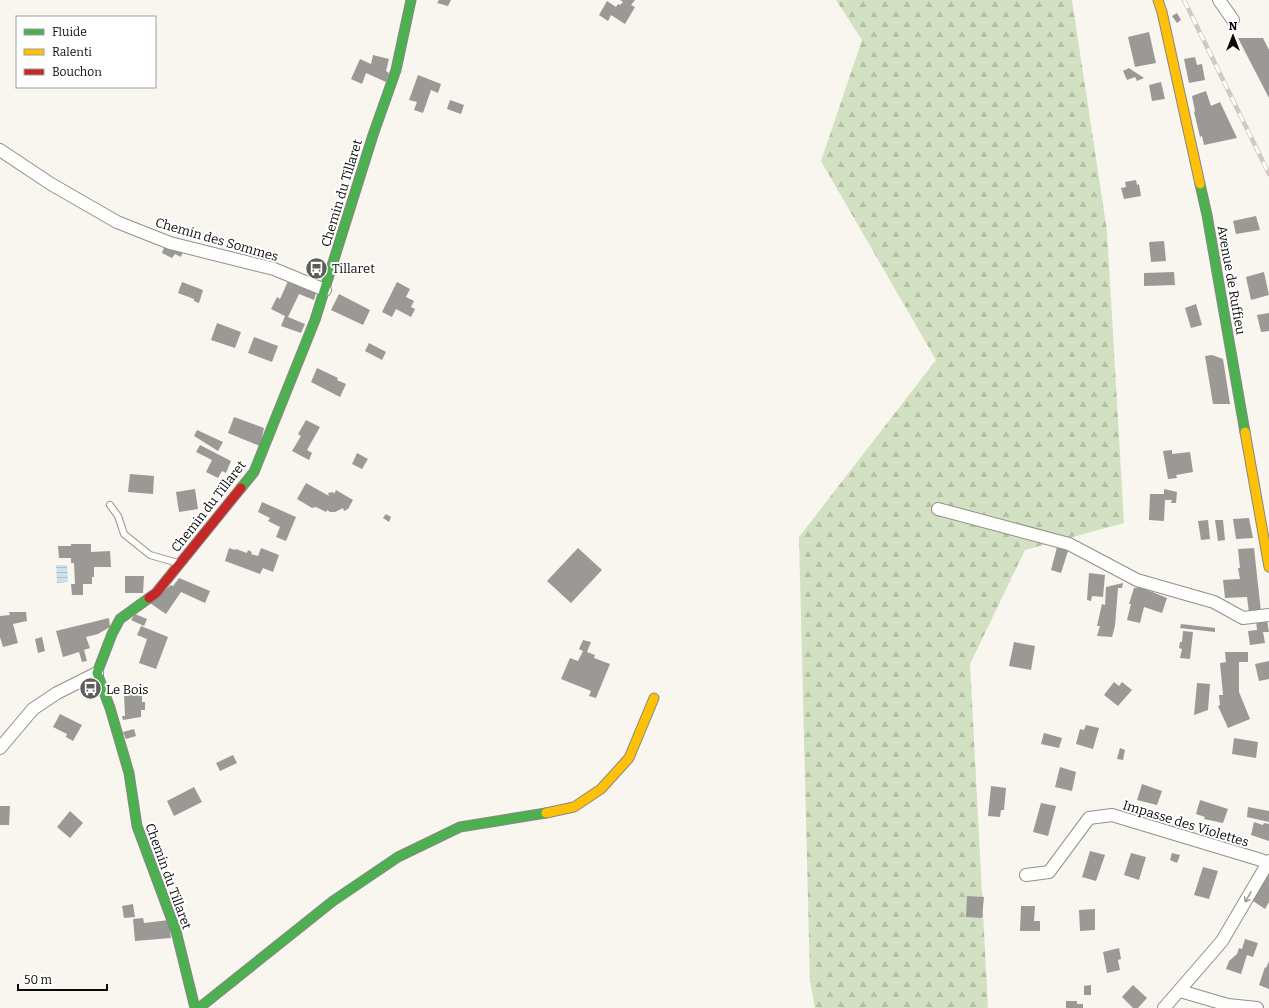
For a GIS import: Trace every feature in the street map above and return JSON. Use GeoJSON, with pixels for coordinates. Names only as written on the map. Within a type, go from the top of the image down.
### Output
{"type":"FeatureCollection","features":[{"type":"Feature","properties":{"kind":"street","name":"Chemin du Tillaret"},"geometry":{"type":"LineString","coordinates":[[195,1008],[176,931],[137,826],[129,773],[110,708],[97,673],[112,634],[120,619],[156,593],[254,472],[315,320],[325,290],[373,135],[396,70],[411,0]]}},
{"type":"Feature","properties":{"kind":"street","name":"Avenue de Ruffieu"},"geometry":{"type":"LineString","coordinates":[[1158,0],[1162,12],[1207,215],[1269,567]]}},
{"type":"Feature","properties":{"kind":"street"},"geometry":{"type":"LineString","coordinates":[[1218,0],[1233,20]]}},
{"type":"Feature","properties":{"kind":"street","name":"Chemin des Sommes"},"geometry":{"type":"LineString","coordinates":[[0,150],[50,184],[117,222],[170,243],[274,269],[325,290]]}},
{"type":"Feature","properties":{"kind":"street"},"geometry":{"type":"LineString","coordinates":[[938,509],[1069,544],[1137,580],[1214,602],[1243,618],[1269,615]]}},
{"type":"Feature","properties":{"kind":"street"},"geometry":{"type":"LineString","coordinates":[[0,748],[33,709],[57,693],[97,673]]}},
{"type":"Feature","properties":{"kind":"street"},"geometry":{"type":"LineString","coordinates":[[199,1008],[333,901],[398,857],[460,827],[574,807],[601,789],[629,758],[654,698]]}},
{"type":"Feature","properties":{"kind":"street","name":"Impasse des Violettes"},"geometry":{"type":"LineString","coordinates":[[1026,875],[1049,872],[1089,818],[1112,815],[1268,862]]}},
{"type":"Feature","properties":{"kind":"street"},"geometry":{"type":"LineString","coordinates":[[1164,1008],[1222,941],[1268,862]]}},
{"type":"Feature","properties":{"kind":"street"},"geometry":{"type":"LineString","coordinates":[[1180,991],[1228,1005],[1257,1008]]}},
{"type":"Feature","properties":{"kind":"lane"},"geometry":{"type":"LineString","coordinates":[[110,506],[118,516],[124,534],[150,555],[179,564]]}},
{"type":"Feature","properties":{"kind":"green space"},"geometry":{"type":"Polygon","coordinates":[[[836,0],[1072,0],[1107,231],[1124,523],[1025,550],[970,664],[988,1008],[815,1008],[810,981],[799,537],[936,360],[821,161],[862,40],[836,0]]]}},
{"type":"Feature","properties":{"kind":"water"},"geometry":{"type":"Polygon","coordinates":[[[56,565],[67,565],[68,582],[57,583],[56,565]]]}},
{"type":"Feature","properties":{"kind":"building"},"geometry":{"type":"Polygon","coordinates":[[[439,0],[451,0],[448,6],[437,3],[439,0]]]}},
{"type":"Feature","properties":{"kind":"building"},"geometry":{"type":"Polygon","coordinates":[[[620,0],[635,0],[631,5],[635,7],[625,24],[611,15],[608,21],[599,15],[607,1],[616,7],[618,4],[620,5],[623,2],[620,0]]]}},
{"type":"Feature","properties":{"kind":"building"},"geometry":{"type":"Polygon","coordinates":[[[1177,13],[1181,20],[1177,23],[1172,16],[1177,13]]]}},
{"type":"Feature","properties":{"kind":"building"},"geometry":{"type":"Polygon","coordinates":[[[1149,32],[1156,63],[1135,67],[1128,37],[1149,32]]]}},
{"type":"Feature","properties":{"kind":"building"},"geometry":{"type":"Polygon","coordinates":[[[1238,38],[1263,38],[1269,50],[1269,98],[1238,38]]]}},
{"type":"Feature","properties":{"kind":"building"},"geometry":{"type":"Polygon","coordinates":[[[373,55],[389,59],[386,71],[389,73],[386,82],[366,73],[362,84],[351,79],[360,59],[371,64],[373,55]]]}},
{"type":"Feature","properties":{"kind":"building"},"geometry":{"type":"Polygon","coordinates":[[[1195,57],[1197,65],[1202,64],[1205,80],[1189,83],[1184,59],[1195,57]]]}},
{"type":"Feature","properties":{"kind":"building"},"geometry":{"type":"Polygon","coordinates":[[[1129,68],[1144,78],[1137,81],[1135,77],[1127,80],[1123,71],[1129,68]]]}},
{"type":"Feature","properties":{"kind":"building"},"geometry":{"type":"Polygon","coordinates":[[[418,75],[441,84],[438,93],[431,90],[423,113],[414,110],[417,102],[409,100],[418,75]]]}},
{"type":"Feature","properties":{"kind":"building"},"geometry":{"type":"Polygon","coordinates":[[[1161,82],[1165,99],[1152,101],[1149,85],[1161,82]]]}},
{"type":"Feature","properties":{"kind":"building"},"geometry":{"type":"Polygon","coordinates":[[[1206,91],[1211,106],[1220,102],[1237,138],[1204,145],[1202,136],[1200,137],[1192,96],[1206,91]]]}},
{"type":"Feature","properties":{"kind":"building"},"geometry":{"type":"Polygon","coordinates":[[[450,100],[464,105],[461,114],[447,109],[450,100]]]}},
{"type":"Feature","properties":{"kind":"building"},"geometry":{"type":"Polygon","coordinates":[[[1136,180],[1137,185],[1139,184],[1141,196],[1124,199],[1121,188],[1126,187],[1125,182],[1136,180]]]}},
{"type":"Feature","properties":{"kind":"building"},"geometry":{"type":"Polygon","coordinates":[[[1256,216],[1260,230],[1236,234],[1233,221],[1256,216]]]}},
{"type":"Feature","properties":{"kind":"building"},"geometry":{"type":"Polygon","coordinates":[[[1164,241],[1166,261],[1151,262],[1149,242],[1164,241]]]}},
{"type":"Feature","properties":{"kind":"building"},"geometry":{"type":"Polygon","coordinates":[[[165,245],[183,251],[181,257],[175,254],[172,258],[162,253],[165,245]]]}},
{"type":"Feature","properties":{"kind":"building"},"geometry":{"type":"Polygon","coordinates":[[[1174,272],[1175,285],[1144,286],[1144,273],[1174,272]]]}},
{"type":"Feature","properties":{"kind":"building"},"geometry":{"type":"Polygon","coordinates":[[[1264,272],[1269,295],[1251,300],[1246,277],[1264,272]]]}},
{"type":"Feature","properties":{"kind":"building"},"geometry":{"type":"Polygon","coordinates":[[[289,279],[317,289],[314,300],[299,294],[288,317],[305,324],[301,333],[281,326],[285,316],[271,309],[277,297],[280,299],[289,279]]]}},
{"type":"Feature","properties":{"kind":"building"},"geometry":{"type":"Polygon","coordinates":[[[182,282],[203,290],[199,303],[194,301],[194,299],[178,293],[182,282]]]}},
{"type":"Feature","properties":{"kind":"building"},"geometry":{"type":"Polygon","coordinates":[[[397,282],[410,289],[406,297],[414,301],[411,307],[415,309],[411,317],[396,309],[392,317],[382,312],[397,282]]]}},
{"type":"Feature","properties":{"kind":"building"},"geometry":{"type":"Polygon","coordinates":[[[339,294],[370,310],[363,325],[331,310],[339,294]]]}},
{"type":"Feature","properties":{"kind":"building"},"geometry":{"type":"Polygon","coordinates":[[[1196,304],[1202,325],[1191,328],[1185,308],[1196,304]]]}},
{"type":"Feature","properties":{"kind":"building"},"geometry":{"type":"Polygon","coordinates":[[[1269,313],[1269,331],[1261,332],[1257,315],[1269,313]]]}},
{"type":"Feature","properties":{"kind":"building"},"geometry":{"type":"Polygon","coordinates":[[[217,323],[241,332],[235,348],[211,340],[217,323]]]}},
{"type":"Feature","properties":{"kind":"building"},"geometry":{"type":"Polygon","coordinates":[[[254,337],[278,346],[272,362],[248,353],[254,337]]]}},
{"type":"Feature","properties":{"kind":"building"},"geometry":{"type":"Polygon","coordinates":[[[369,343],[386,352],[382,360],[365,351],[369,343]]]}},
{"type":"Feature","properties":{"kind":"building"},"geometry":{"type":"Polygon","coordinates":[[[1212,355],[1223,359],[1230,404],[1213,404],[1205,356],[1212,355]]]}},
{"type":"Feature","properties":{"kind":"building"},"geometry":{"type":"Polygon","coordinates":[[[317,368],[338,378],[337,380],[346,384],[340,397],[311,382],[317,368]]]}},
{"type":"Feature","properties":{"kind":"building"},"geometry":{"type":"Polygon","coordinates":[[[234,417],[264,428],[260,446],[228,433],[234,417]]]}},
{"type":"Feature","properties":{"kind":"building"},"geometry":{"type":"Polygon","coordinates":[[[306,420],[320,427],[307,450],[312,453],[309,460],[292,451],[301,436],[298,434],[306,420]]]}},
{"type":"Feature","properties":{"kind":"building"},"geometry":{"type":"Polygon","coordinates":[[[197,430],[223,442],[218,451],[194,436],[197,430]]]}},
{"type":"Feature","properties":{"kind":"building"},"geometry":{"type":"Polygon","coordinates":[[[200,445],[231,461],[226,473],[222,471],[218,478],[206,472],[212,460],[196,452],[200,445]]]}},
{"type":"Feature","properties":{"kind":"building"},"geometry":{"type":"Polygon","coordinates":[[[1172,450],[1172,454],[1190,452],[1193,472],[1176,475],[1177,478],[1168,479],[1163,451],[1172,450]]]}},
{"type":"Feature","properties":{"kind":"building"},"geometry":{"type":"Polygon","coordinates":[[[357,453],[368,459],[362,469],[352,464],[357,453]]]}},
{"type":"Feature","properties":{"kind":"building"},"geometry":{"type":"Polygon","coordinates":[[[130,474],[154,476],[153,494],[128,492],[130,474]]]}},
{"type":"Feature","properties":{"kind":"building"},"geometry":{"type":"Polygon","coordinates":[[[306,483],[329,496],[328,493],[333,492],[334,494],[336,490],[353,500],[348,509],[344,511],[343,508],[335,512],[330,512],[327,510],[326,512],[316,507],[312,508],[297,499],[306,483]]]}},
{"type":"Feature","properties":{"kind":"building"},"geometry":{"type":"Polygon","coordinates":[[[195,489],[198,509],[179,512],[176,492],[195,489]]]}},
{"type":"Feature","properties":{"kind":"building"},"geometry":{"type":"Polygon","coordinates":[[[1164,489],[1177,492],[1176,503],[1171,503],[1172,500],[1165,500],[1164,521],[1149,520],[1150,494],[1164,494],[1164,489]]]}},
{"type":"Feature","properties":{"kind":"building"},"geometry":{"type":"Polygon","coordinates":[[[262,502],[296,517],[286,541],[276,537],[280,527],[268,521],[270,518],[258,512],[262,502]]]}},
{"type":"Feature","properties":{"kind":"building"},"geometry":{"type":"Polygon","coordinates":[[[386,514],[391,517],[389,522],[383,518],[386,514]]]}},
{"type":"Feature","properties":{"kind":"building"},"geometry":{"type":"Polygon","coordinates":[[[1249,518],[1253,538],[1236,539],[1233,519],[1249,518]]]}},
{"type":"Feature","properties":{"kind":"building"},"geometry":{"type":"Polygon","coordinates":[[[1208,520],[1210,539],[1201,540],[1198,521],[1208,520]]]}},
{"type":"Feature","properties":{"kind":"building"},"geometry":{"type":"Polygon","coordinates":[[[1215,520],[1223,520],[1225,540],[1218,541],[1215,520]]]}},
{"type":"Feature","properties":{"kind":"building"},"geometry":{"type":"Polygon","coordinates":[[[71,544],[91,544],[91,552],[110,551],[111,567],[94,567],[92,584],[83,584],[83,595],[72,595],[71,584],[75,584],[74,563],[71,563],[71,558],[59,558],[58,546],[71,546],[71,544]]]}},
{"type":"Feature","properties":{"kind":"building"},"geometry":{"type":"Polygon","coordinates":[[[1057,547],[1068,551],[1061,573],[1051,570],[1057,547]]]}},
{"type":"Feature","properties":{"kind":"building"},"geometry":{"type":"Polygon","coordinates":[[[229,548],[247,553],[248,550],[252,552],[251,554],[258,556],[261,548],[279,555],[273,572],[263,568],[260,574],[225,561],[229,548]]]}},
{"type":"Feature","properties":{"kind":"building"},"geometry":{"type":"Polygon","coordinates":[[[578,548],[602,570],[571,603],[547,581],[578,548]]]}},
{"type":"Feature","properties":{"kind":"building"},"geometry":{"type":"Polygon","coordinates":[[[1254,548],[1261,612],[1249,613],[1247,597],[1225,598],[1223,580],[1240,579],[1238,568],[1240,568],[1238,549],[1254,548]]]}},
{"type":"Feature","properties":{"kind":"building"},"geometry":{"type":"Polygon","coordinates":[[[1089,573],[1105,575],[1103,597],[1092,596],[1091,601],[1087,600],[1089,573]]]}},
{"type":"Feature","properties":{"kind":"building"},"geometry":{"type":"Polygon","coordinates":[[[125,576],[144,576],[143,593],[125,593],[125,576]]]}},
{"type":"Feature","properties":{"kind":"building"},"geometry":{"type":"Polygon","coordinates":[[[179,578],[210,591],[205,603],[181,592],[166,614],[150,603],[171,585],[173,586],[179,578]]]}},
{"type":"Feature","properties":{"kind":"building"},"geometry":{"type":"Polygon","coordinates":[[[1123,583],[1122,588],[1118,588],[1115,626],[1112,637],[1097,636],[1100,626],[1097,626],[1102,604],[1105,605],[1106,587],[1123,583]]]}},
{"type":"Feature","properties":{"kind":"building"},"geometry":{"type":"Polygon","coordinates":[[[1140,587],[1167,598],[1162,613],[1144,607],[1140,623],[1127,620],[1131,604],[1129,604],[1134,588],[1140,587]]]}},
{"type":"Feature","properties":{"kind":"building"},"geometry":{"type":"Polygon","coordinates":[[[9,612],[26,612],[27,621],[13,624],[18,643],[3,647],[0,637],[0,616],[10,615],[9,612]]]}},
{"type":"Feature","properties":{"kind":"building"},"geometry":{"type":"Polygon","coordinates":[[[135,614],[147,619],[144,626],[131,620],[135,614]]]}},
{"type":"Feature","properties":{"kind":"building"},"geometry":{"type":"Polygon","coordinates":[[[109,618],[110,627],[98,634],[86,637],[90,648],[84,650],[87,661],[82,662],[79,652],[63,657],[56,631],[109,618]]]}},
{"type":"Feature","properties":{"kind":"building"},"geometry":{"type":"Polygon","coordinates":[[[1256,620],[1267,620],[1269,632],[1263,632],[1265,643],[1250,645],[1248,631],[1257,630],[1256,620]]]}},
{"type":"Feature","properties":{"kind":"building"},"geometry":{"type":"Polygon","coordinates":[[[1181,624],[1215,628],[1215,632],[1180,628],[1181,624]]]}},
{"type":"Feature","properties":{"kind":"building"},"geometry":{"type":"Polygon","coordinates":[[[141,626],[168,637],[156,669],[139,663],[147,639],[137,635],[141,626]]]}},
{"type":"Feature","properties":{"kind":"building"},"geometry":{"type":"Polygon","coordinates":[[[1183,631],[1193,632],[1190,659],[1180,658],[1182,649],[1179,648],[1180,642],[1182,642],[1183,631]]]}},
{"type":"Feature","properties":{"kind":"building"},"geometry":{"type":"Polygon","coordinates":[[[42,637],[45,651],[38,653],[35,639],[42,637]]]}},
{"type":"Feature","properties":{"kind":"building"},"geometry":{"type":"Polygon","coordinates":[[[583,640],[591,642],[587,652],[595,655],[594,658],[610,664],[596,698],[589,696],[591,691],[561,679],[570,658],[578,661],[583,651],[579,649],[583,640]]]}},
{"type":"Feature","properties":{"kind":"building"},"geometry":{"type":"Polygon","coordinates":[[[1014,642],[1035,646],[1031,670],[1009,666],[1014,642]]]}},
{"type":"Feature","properties":{"kind":"building"},"geometry":{"type":"Polygon","coordinates":[[[1225,652],[1248,652],[1248,662],[1239,662],[1239,692],[1250,719],[1228,728],[1218,706],[1220,705],[1219,695],[1223,695],[1220,663],[1226,662],[1225,652]]]}},
{"type":"Feature","properties":{"kind":"building"},"geometry":{"type":"Polygon","coordinates":[[[1269,661],[1269,679],[1259,681],[1255,664],[1269,661]]]}},
{"type":"Feature","properties":{"kind":"building"},"geometry":{"type":"Polygon","coordinates":[[[1114,682],[1119,686],[1122,682],[1132,690],[1118,706],[1104,695],[1114,682]]]}},
{"type":"Feature","properties":{"kind":"building"},"geometry":{"type":"Polygon","coordinates":[[[1197,683],[1210,684],[1208,710],[1194,715],[1197,683]]]}},
{"type":"Feature","properties":{"kind":"building"},"geometry":{"type":"Polygon","coordinates":[[[142,693],[142,702],[145,702],[145,710],[141,710],[141,717],[123,720],[122,716],[125,716],[124,694],[142,693]]]}},
{"type":"Feature","properties":{"kind":"building"},"geometry":{"type":"Polygon","coordinates":[[[60,714],[82,725],[73,741],[66,737],[67,734],[53,727],[60,714]]]}},
{"type":"Feature","properties":{"kind":"building"},"geometry":{"type":"Polygon","coordinates":[[[1086,725],[1099,728],[1093,749],[1076,744],[1080,729],[1084,730],[1086,725]]]}},
{"type":"Feature","properties":{"kind":"building"},"geometry":{"type":"Polygon","coordinates":[[[134,729],[136,736],[126,739],[123,732],[134,729]]]}},
{"type":"Feature","properties":{"kind":"building"},"geometry":{"type":"Polygon","coordinates":[[[1044,733],[1062,738],[1059,748],[1041,744],[1044,733]]]}},
{"type":"Feature","properties":{"kind":"building"},"geometry":{"type":"Polygon","coordinates":[[[1234,738],[1258,742],[1256,758],[1232,754],[1234,738]]]}},
{"type":"Feature","properties":{"kind":"building"},"geometry":{"type":"Polygon","coordinates":[[[1120,748],[1125,750],[1123,760],[1117,759],[1120,748]]]}},
{"type":"Feature","properties":{"kind":"building"},"geometry":{"type":"Polygon","coordinates":[[[233,755],[237,763],[220,771],[216,763],[233,755]]]}},
{"type":"Feature","properties":{"kind":"building"},"geometry":{"type":"Polygon","coordinates":[[[1060,767],[1076,772],[1072,791],[1055,787],[1060,767]]]}},
{"type":"Feature","properties":{"kind":"building"},"geometry":{"type":"Polygon","coordinates":[[[1142,784],[1162,791],[1157,805],[1137,800],[1142,784]]]}},
{"type":"Feature","properties":{"kind":"building"},"geometry":{"type":"Polygon","coordinates":[[[991,786],[1006,788],[1004,810],[1001,810],[1000,817],[988,816],[991,786]]]}},
{"type":"Feature","properties":{"kind":"building"},"geometry":{"type":"Polygon","coordinates":[[[194,787],[202,802],[174,816],[167,801],[194,787]]]}},
{"type":"Feature","properties":{"kind":"building"},"geometry":{"type":"Polygon","coordinates":[[[1200,800],[1228,809],[1223,823],[1204,819],[1205,817],[1196,814],[1200,800]]]}},
{"type":"Feature","properties":{"kind":"building"},"geometry":{"type":"Polygon","coordinates":[[[1041,803],[1056,806],[1048,836],[1033,832],[1041,803]]]}},
{"type":"Feature","properties":{"kind":"building"},"geometry":{"type":"Polygon","coordinates":[[[0,806],[10,806],[9,825],[0,825],[0,806]]]}},
{"type":"Feature","properties":{"kind":"building"},"geometry":{"type":"Polygon","coordinates":[[[1248,807],[1269,811],[1269,822],[1247,817],[1248,807]]]}},
{"type":"Feature","properties":{"kind":"building"},"geometry":{"type":"Polygon","coordinates":[[[70,811],[83,823],[70,838],[57,827],[70,811]]]}},
{"type":"Feature","properties":{"kind":"building"},"geometry":{"type":"Polygon","coordinates":[[[1254,822],[1263,825],[1264,823],[1269,824],[1269,841],[1251,835],[1254,822]]]}},
{"type":"Feature","properties":{"kind":"building"},"geometry":{"type":"Polygon","coordinates":[[[1090,851],[1105,855],[1096,881],[1082,877],[1090,851]]]}},
{"type":"Feature","properties":{"kind":"building"},"geometry":{"type":"Polygon","coordinates":[[[1131,853],[1146,857],[1139,880],[1124,875],[1131,853]]]}},
{"type":"Feature","properties":{"kind":"building"},"geometry":{"type":"Polygon","coordinates":[[[1172,853],[1180,855],[1177,863],[1170,860],[1172,853]]]}},
{"type":"Feature","properties":{"kind":"building"},"geometry":{"type":"Polygon","coordinates":[[[1203,867],[1218,871],[1209,899],[1194,895],[1203,867]]]}},
{"type":"Feature","properties":{"kind":"building"},"geometry":{"type":"Polygon","coordinates":[[[1269,872],[1269,902],[1265,909],[1253,901],[1269,872]]]}},
{"type":"Feature","properties":{"kind":"building"},"geometry":{"type":"Polygon","coordinates":[[[967,896],[984,897],[982,918],[966,917],[967,896]]]}},
{"type":"Feature","properties":{"kind":"building"},"geometry":{"type":"Polygon","coordinates":[[[133,904],[135,917],[124,918],[122,906],[133,904]]]}},
{"type":"Feature","properties":{"kind":"building"},"geometry":{"type":"Polygon","coordinates":[[[1021,906],[1035,906],[1034,921],[1040,921],[1040,931],[1020,931],[1021,906]]]}},
{"type":"Feature","properties":{"kind":"building"},"geometry":{"type":"Polygon","coordinates":[[[1095,909],[1095,930],[1080,931],[1079,910],[1095,909]]]}},
{"type":"Feature","properties":{"kind":"building"},"geometry":{"type":"Polygon","coordinates":[[[143,918],[144,923],[169,920],[171,938],[135,941],[133,919],[143,918]]]}},
{"type":"Feature","properties":{"kind":"building"},"geometry":{"type":"Polygon","coordinates":[[[1245,939],[1258,943],[1253,957],[1247,955],[1241,974],[1226,969],[1229,961],[1237,954],[1239,948],[1242,949],[1245,939]]]}},
{"type":"Feature","properties":{"kind":"building"},"geometry":{"type":"Polygon","coordinates":[[[1119,948],[1121,959],[1118,960],[1120,970],[1107,973],[1103,952],[1119,948]]]}},
{"type":"Feature","properties":{"kind":"building"},"geometry":{"type":"Polygon","coordinates":[[[1269,961],[1269,989],[1259,985],[1265,967],[1266,968],[1269,961]]]}},
{"type":"Feature","properties":{"kind":"building"},"geometry":{"type":"Polygon","coordinates":[[[1091,985],[1091,995],[1084,995],[1084,986],[1091,985]]]}},
{"type":"Feature","properties":{"kind":"building"},"geometry":{"type":"Polygon","coordinates":[[[1133,985],[1147,998],[1138,1008],[1133,1008],[1122,997],[1133,985]]]}},
{"type":"Feature","properties":{"kind":"building"},"geometry":{"type":"Polygon","coordinates":[[[1066,1001],[1077,1001],[1077,1004],[1083,1004],[1083,1008],[1066,1008],[1066,1001]]]}},
{"type":"Feature","properties":{"kind":"railway"},"geometry":{"type":"LineString","coordinates":[[1184,0],[1269,174]]}},
{"type":"Feature","properties":{"kind":"traffic: fast"},"geometry":{"type":"LineString","coordinates":[[241,488],[254,472],[315,320],[373,135],[396,70],[411,0]]}},
{"type":"Feature","properties":{"kind":"traffic: fast"},"geometry":{"type":"LineString","coordinates":[[1200,184],[1207,215],[1245,432]]}},
{"type":"Feature","properties":{"kind":"traffic: fast"},"geometry":{"type":"LineString","coordinates":[[149,598],[120,619],[112,634],[97,673],[110,708],[129,773],[137,826],[176,931],[195,1008]]}},
{"type":"Feature","properties":{"kind":"traffic: fast"},"geometry":{"type":"LineString","coordinates":[[199,1008],[333,901],[398,857],[460,827],[546,813]]}},
{"type":"Feature","properties":{"kind":"traffic: slow"},"geometry":{"type":"LineString","coordinates":[[1158,0],[1162,12],[1200,184]]}},
{"type":"Feature","properties":{"kind":"traffic: slow"},"geometry":{"type":"LineString","coordinates":[[1245,432],[1269,567]]}},
{"type":"Feature","properties":{"kind":"traffic: slow"},"geometry":{"type":"LineString","coordinates":[[546,813],[574,807],[601,789],[629,758],[654,698]]}},
{"type":"Feature","properties":{"kind":"traffic: jam"},"geometry":{"type":"LineString","coordinates":[[149,598],[156,593],[241,488]]}},
{"type":"Feature","properties":{"kind":"place","name":"Tillaret"},"geometry":{"type":"Point","coordinates":[316,268]}},
{"type":"Feature","properties":{"kind":"place","name":"Le Bois"},"geometry":{"type":"Point","coordinates":[90,689]}}]}
